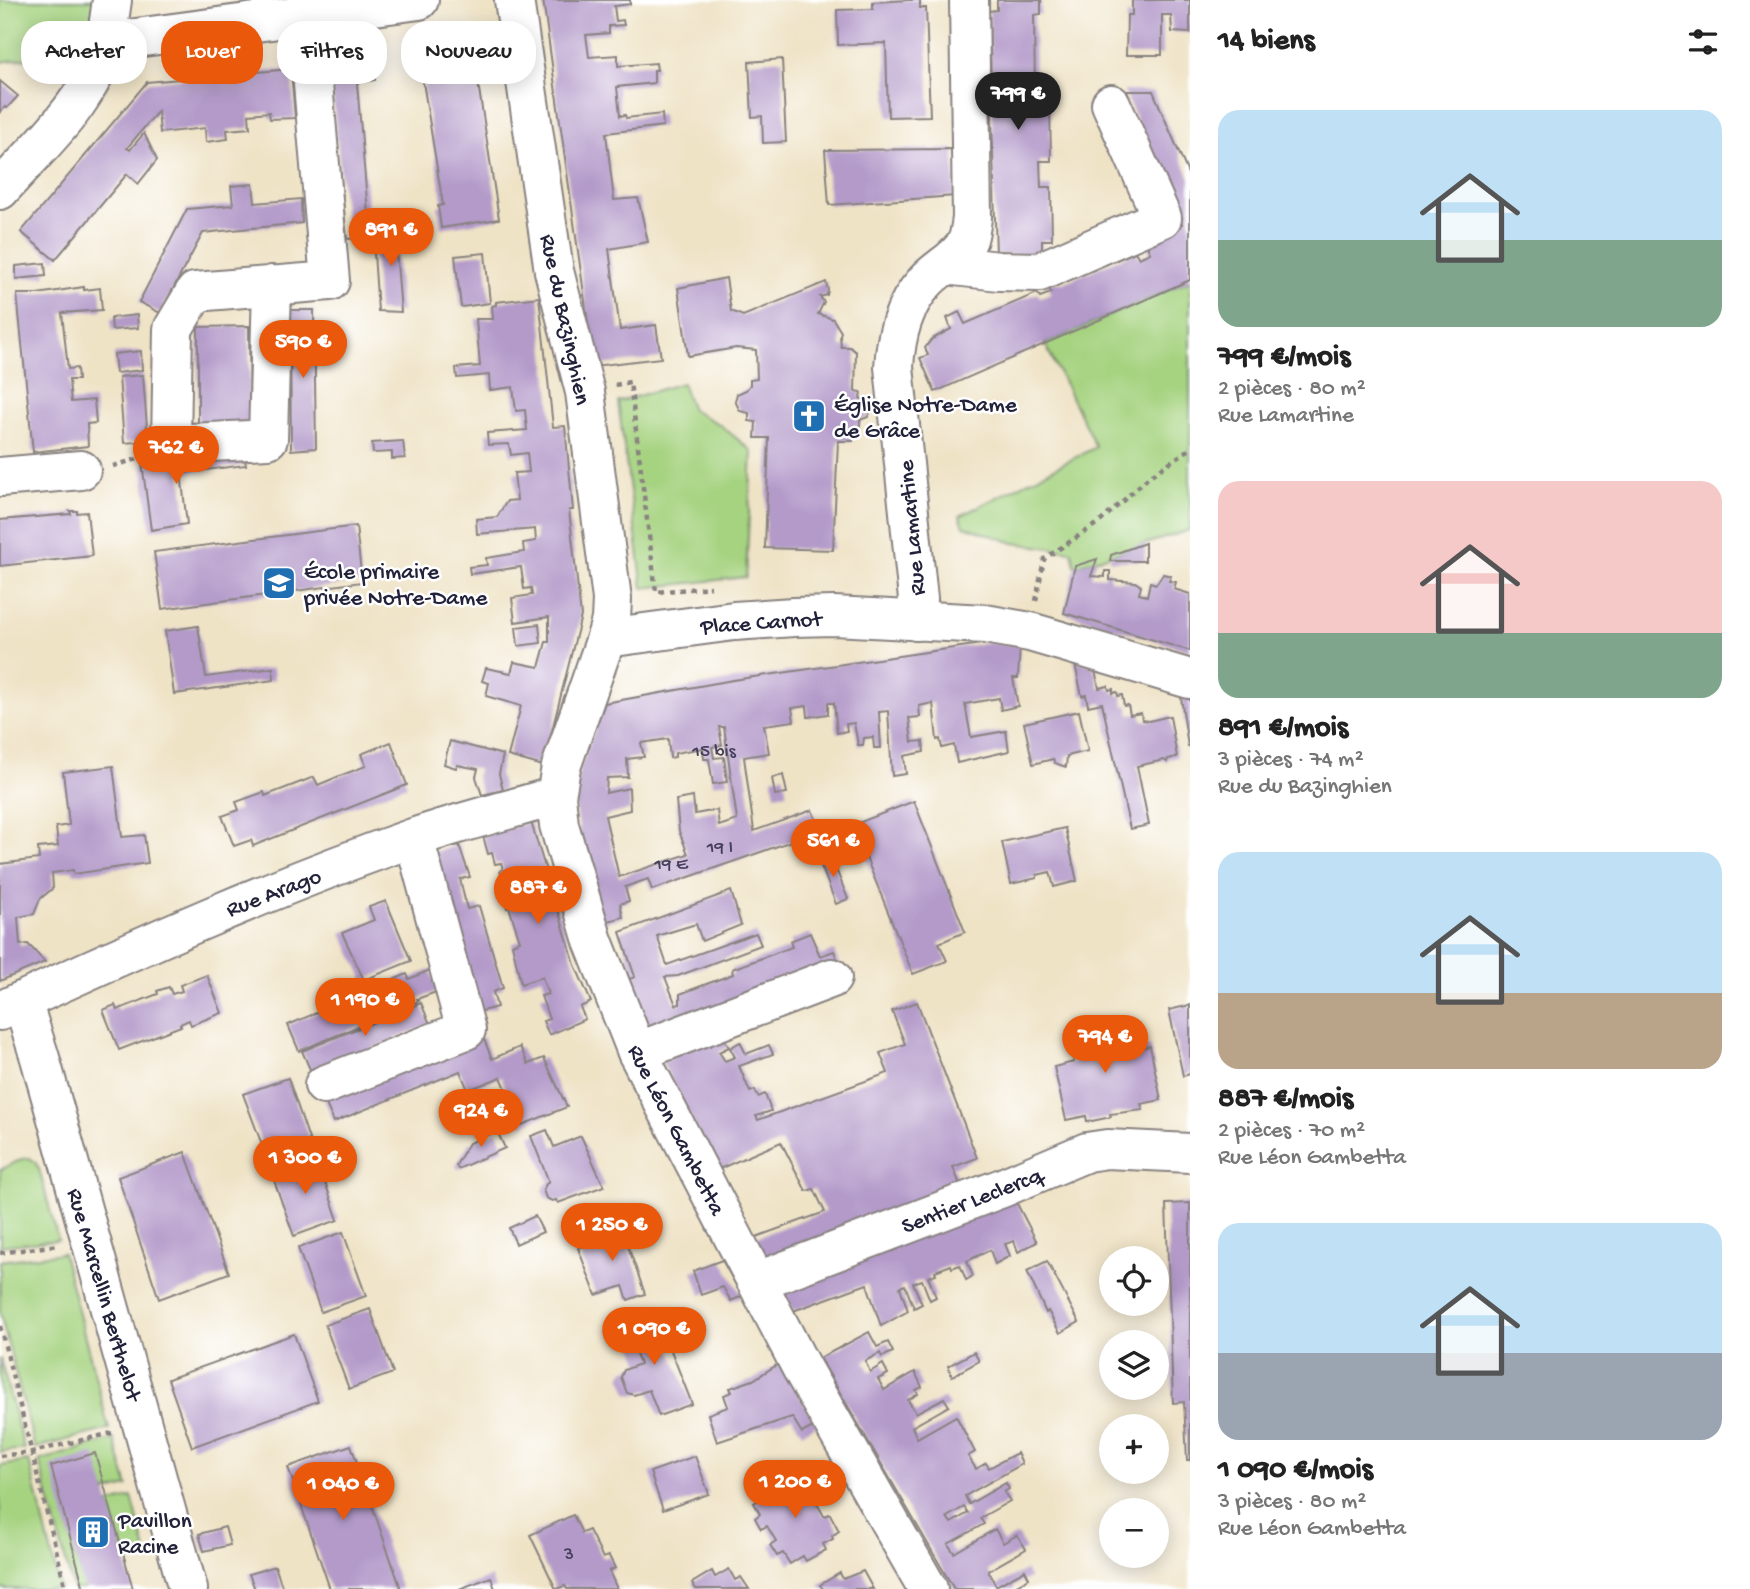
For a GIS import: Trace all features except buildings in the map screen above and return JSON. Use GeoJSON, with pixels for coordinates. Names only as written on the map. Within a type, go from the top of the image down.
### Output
{"type":"FeatureCollection","features":[{"type":"Feature","properties":{"kind":"street"},"geometry":{"type":"LineString","coordinates":[[109,21],[112,0]]}},
{"type":"Feature","properties":{"kind":"street"},"geometry":{"type":"LineString","coordinates":[[147,36],[419,0]]}},
{"type":"Feature","properties":{"kind":"street","name":"Rue du Bazinghien"},"geometry":{"type":"LineString","coordinates":[[514,0],[554,271],[585,392],[612,599],[607,638]]}},
{"type":"Feature","properties":{"kind":"street","name":"Rue Lamartine"},"geometry":{"type":"LineString","coordinates":[[916,621],[918,599],[894,367],[895,348],[909,304],[926,281],[958,254],[968,241],[972,218],[969,0]]}},
{"type":"Feature","properties":{"kind":"street"},"geometry":{"type":"LineString","coordinates":[[272,285],[268,439],[171,444],[173,329],[195,292],[272,285],[330,281],[307,14]]}},
{"type":"Feature","properties":{"kind":"street"},"geometry":{"type":"LineString","coordinates":[[0,190],[85,93],[90,84]]}},
{"type":"Feature","properties":{"kind":"street"},"geometry":{"type":"LineString","coordinates":[[946,265],[1039,272],[1162,218],[1111,104]]}},
{"type":"Feature","properties":{"kind":"street"},"geometry":{"type":"LineString","coordinates":[[0,477],[81,470]]}},
{"type":"Feature","properties":{"kind":"street","name":"Place Carnot"},"geometry":{"type":"LineString","coordinates":[[607,638],[734,621],[794,617],[834,616],[985,624],[1030,632],[1190,679]]}},
{"type":"Feature","properties":{"kind":"street","name":"Rue Léon Gambetta"},"geometry":{"type":"LineString","coordinates":[[607,638],[561,767],[556,796],[559,825],[593,941],[638,1052],[841,1440],[928,1589]]}},
{"type":"Feature","properties":{"kind":"street","name":"Rue Arago"},"geometry":{"type":"LineString","coordinates":[[11,1006],[194,922],[414,838],[556,796]]}},
{"type":"Feature","properties":{"kind":"street"},"geometry":{"type":"LineString","coordinates":[[324,1085],[466,1030],[414,838]]}},
{"type":"Feature","properties":{"kind":"street"},"geometry":{"type":"LineString","coordinates":[[638,1052],[832,978]]}},
{"type":"Feature","properties":{"kind":"street","name":"Rue Marcellin Berthelot"},"geometry":{"type":"LineString","coordinates":[[11,1006],[40,1058],[188,1589]]}},
{"type":"Feature","properties":{"kind":"street","name":"Sentier Leclercq"},"geometry":{"type":"LineString","coordinates":[[758,1281],[1002,1188],[1087,1152],[1107,1150],[1190,1153]]}},
{"type":"Feature","properties":{"kind":"path"},"geometry":{"type":"LineString","coordinates":[[585,392],[630,382],[656,592],[721,586]]}},
{"type":"Feature","properties":{"kind":"path"},"geometry":{"type":"LineString","coordinates":[[81,470],[123,464],[171,444]]}},
{"type":"Feature","properties":{"kind":"path"},"geometry":{"type":"LineString","coordinates":[[1030,632],[1044,559],[1101,521],[1151,475],[1190,449]]}},
{"type":"Feature","properties":{"kind":"path"},"geometry":{"type":"LineString","coordinates":[[0,1253],[91,1240]]}},
{"type":"Feature","properties":{"kind":"path"},"geometry":{"type":"LineString","coordinates":[[0,1326],[66,1589]]}},
{"type":"Feature","properties":{"kind":"path"},"geometry":{"type":"LineString","coordinates":[[0,1456],[32,1452],[143,1426]]}},
{"type":"Feature","properties":{"kind":"green space"},"geometry":{"type":"Polygon","coordinates":[[[0,0],[96,0],[92,21],[21,21],[21,59],[0,62],[0,0]]]}},
{"type":"Feature","properties":{"kind":"green space"},"geometry":{"type":"Polygon","coordinates":[[[1190,280],[1190,530],[1075,566],[1072,551],[1014,543],[964,526],[960,516],[1096,447],[1045,344],[1190,280]]]}},
{"type":"Feature","properties":{"kind":"green space"},"geometry":{"type":"Polygon","coordinates":[[[682,383],[692,410],[719,424],[752,451],[746,577],[643,588],[618,402],[682,383]]]}},
{"type":"Feature","properties":{"kind":"green space"},"geometry":{"type":"Polygon","coordinates":[[[30,1158],[39,1169],[58,1240],[0,1246],[0,1170],[30,1158]]]}},
{"type":"Feature","properties":{"kind":"green space"},"geometry":{"type":"Polygon","coordinates":[[[63,1253],[109,1429],[35,1448],[0,1313],[0,1261],[63,1253]]]}},
{"type":"Feature","properties":{"kind":"green space"},"geometry":{"type":"Polygon","coordinates":[[[0,1358],[24,1449],[0,1452],[0,1358]]]}},
{"type":"Feature","properties":{"kind":"green space"},"geometry":{"type":"Polygon","coordinates":[[[114,1439],[128,1486],[106,1492],[84,1589],[73,1589],[39,1461],[114,1439]]]}},
{"type":"Feature","properties":{"kind":"green space"},"geometry":{"type":"Polygon","coordinates":[[[29,1461],[60,1589],[0,1589],[0,1466],[29,1461]]]}},
{"type":"Feature","properties":{"kind":"green space"},"geometry":{"type":"Polygon","coordinates":[[[132,1497],[147,1555],[125,1561],[109,1504],[132,1497]]]}},
{"type":"Feature","properties":{"kind":"place","name":"Église Notre-Dame de Grâce"},"geometry":{"type":"Point","coordinates":[809,416]}},
{"type":"Feature","properties":{"kind":"place","name":"École primaire privée Notre-Dame"},"geometry":{"type":"Point","coordinates":[279,583]}},
{"type":"Feature","properties":{"kind":"place","name":"Pavillon Racine"},"geometry":{"type":"Point","coordinates":[93,1532]}}]}
